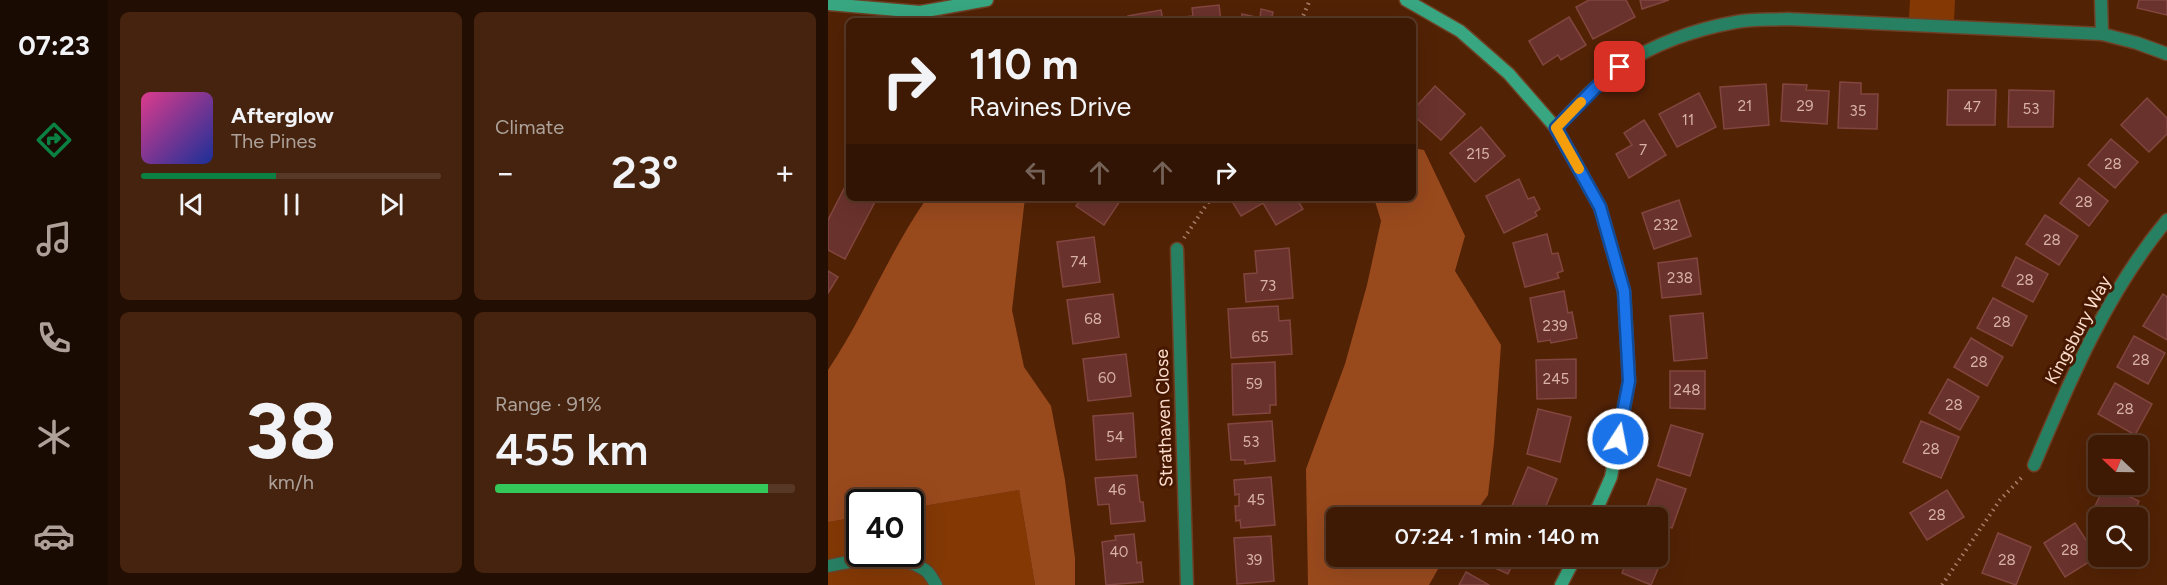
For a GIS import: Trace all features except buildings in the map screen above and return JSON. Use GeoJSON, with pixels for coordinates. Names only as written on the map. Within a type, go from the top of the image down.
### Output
{"type":"FeatureCollection","features":[{"type":"Feature","properties":{"kind":"street"},"geometry":{"type":"LineString","coordinates":[[828,4],[920,12],[987,0]]}},
{"type":"Feature","properties":{"kind":"street"},"geometry":{"type":"LineString","coordinates":[[1406,0],[1460,31],[1509,74],[1556,128],[1600,207],[1624,291],[1629,381],[1611,477],[1598,507]]}},
{"type":"Feature","properties":{"kind":"street"},"geometry":{"type":"LineString","coordinates":[[2101,0],[2102,34]]}},
{"type":"Feature","properties":{"kind":"street"},"geometry":{"type":"LineString","coordinates":[[1556,128],[1595,88],[1620,67],[1657,47],[1694,32],[1737,22],[1787,19],[2102,34],[2138,43],[2167,54]]}},
{"type":"Feature","properties":{"kind":"street","name":"Kingsbury Way"},"geometry":{"type":"LineString","coordinates":[[2034,465],[2078,362],[2112,301],[2167,220]]}},
{"type":"Feature","properties":{"kind":"street","name":"Strathaven Close"},"geometry":{"type":"LineString","coordinates":[[1178,249],[1187,585]]}},
{"type":"Feature","properties":{"kind":"street"},"geometry":{"type":"LineString","coordinates":[[828,566],[863,560],[904,560],[927,571],[936,585]]}},
{"type":"Feature","properties":{"kind":"street"},"geometry":{"type":"LineString","coordinates":[[1561,585],[1570,567]]}},
{"type":"Feature","properties":{"kind":"path"},"geometry":{"type":"LineString","coordinates":[[1302,18],[1310,0]]}},
{"type":"Feature","properties":{"kind":"path"},"geometry":{"type":"LineString","coordinates":[[1178,249],[1208,201]]}},
{"type":"Feature","properties":{"kind":"path"},"geometry":{"type":"LineString","coordinates":[[1942,585],[2000,500],[2034,465]]}},
{"type":"Feature","properties":{"kind":"shaded area"},"geometry":{"type":"Polygon","coordinates":[[[1910,0],[1955,0],[1954,20],[1909,18],[1910,0]]]}},
{"type":"Feature","properties":{"kind":"shaded area"},"geometry":{"type":"Polygon","coordinates":[[[1416,149],[1424,150],[1465,236],[1455,271],[1501,345],[1488,495],[1479,507],[1326,507],[1326,567],[1439,567],[1429,585],[1308,585],[1306,469],[1345,364],[1367,285],[1381,221],[1375,201],[1416,201],[1416,149]]]}},
{"type":"Feature","properties":{"kind":"shaded area"},"geometry":{"type":"Polygon","coordinates":[[[925,201],[1025,201],[1012,310],[1024,367],[1051,406],[1065,480],[1075,558],[1075,585],[1035,585],[1019,490],[924,506],[924,489],[846,489],[846,519],[828,522],[828,370],[854,328],[901,240],[925,201]]]}},
{"type":"Feature","properties":{"kind":"shaded area"},"geometry":{"type":"Polygon","coordinates":[[[1019,490],[1035,585],[828,585],[828,522],[846,519],[846,567],[924,567],[924,506],[1019,490]]]}},
{"type":"Feature","properties":{"kind":"slow traffic"},"geometry":{"type":"LineString","coordinates":[[1579,169],[1556,128],[1581,102]]}},
{"type":"Feature","properties":{"kind":"route"},"geometry":{"type":"LineString","coordinates":[[1618,439],[1629,381],[1624,291],[1600,207],[1556,128],[1595,88],[1620,67]]}}]}
